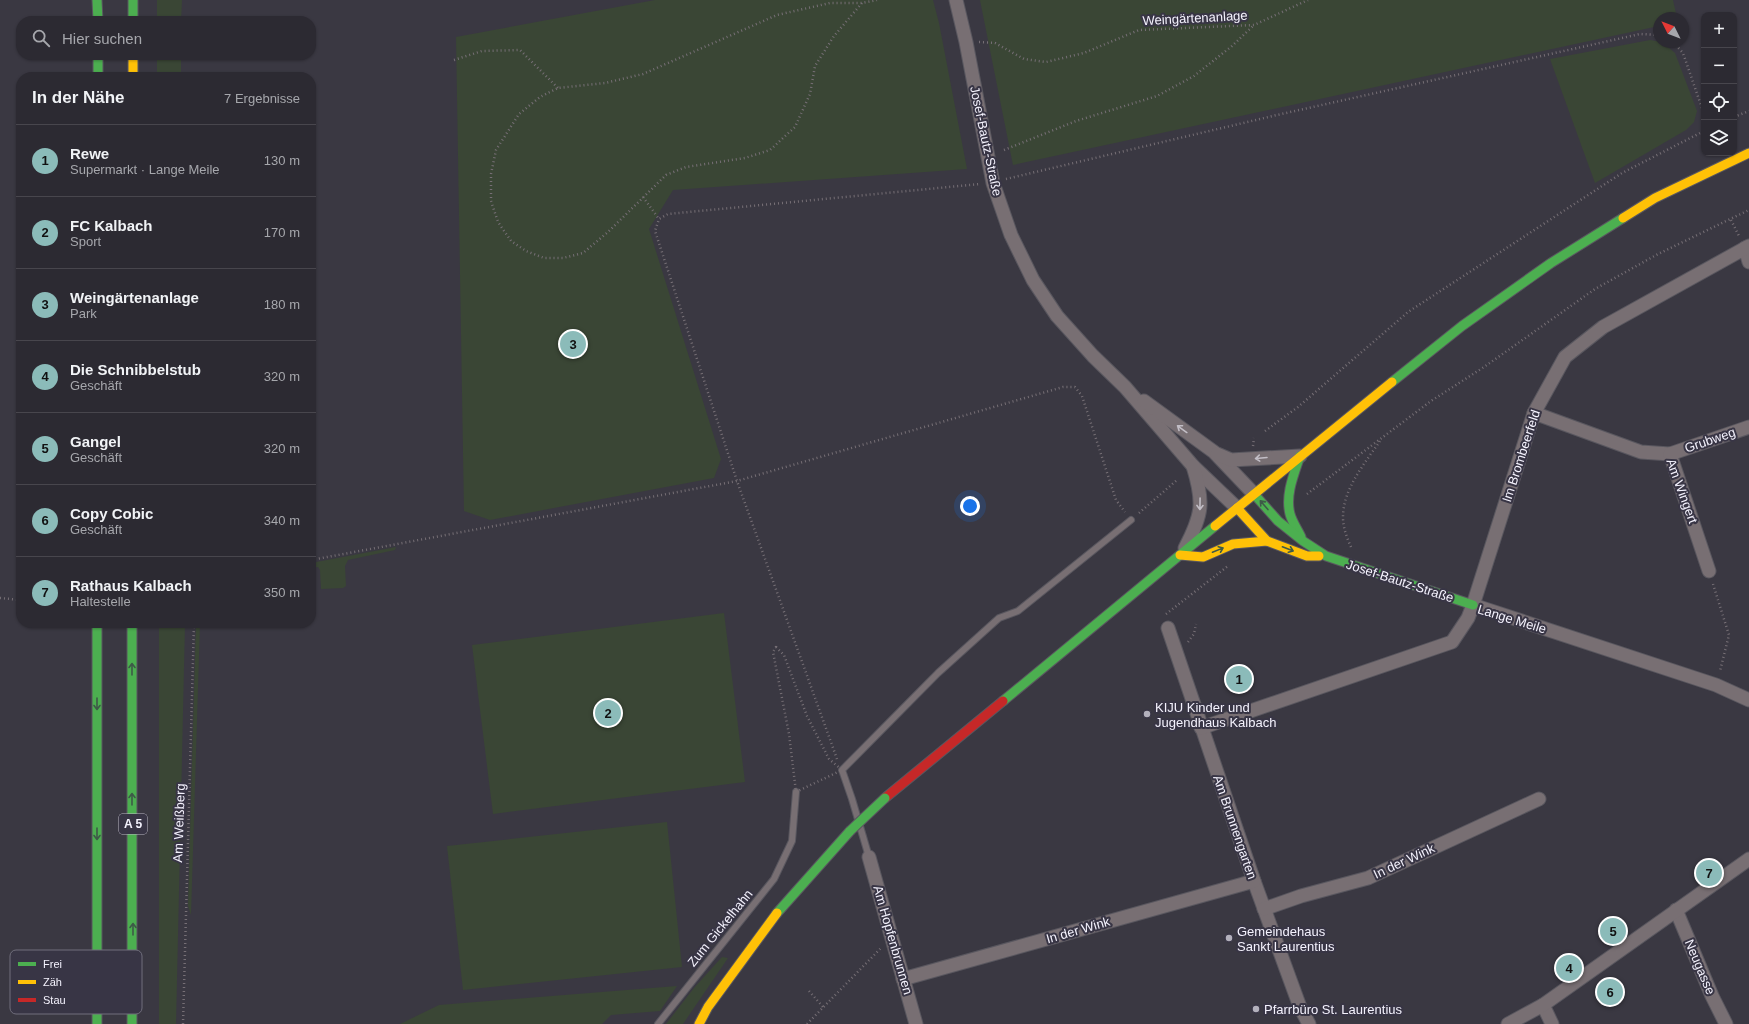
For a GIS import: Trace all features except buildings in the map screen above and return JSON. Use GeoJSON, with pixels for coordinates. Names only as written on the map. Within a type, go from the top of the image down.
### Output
{"type":"FeatureCollection","features":[{"type":"Feature","properties":{"kind":"main road"},"geometry":{"type":"LineString","coordinates":[[97,0],[98,16]]}},
{"type":"Feature","properties":{"kind":"main road"},"geometry":{"type":"LineString","coordinates":[[133,0],[133,16]]}},
{"type":"Feature","properties":{"kind":"main road"},"geometry":{"type":"LineString","coordinates":[[98,60],[98,72]]}},
{"type":"Feature","properties":{"kind":"main road"},"geometry":{"type":"LineString","coordinates":[[132,60],[132,72]]}},
{"type":"Feature","properties":{"kind":"main road"},"geometry":{"type":"LineString","coordinates":[[699,1024],[708,1007],[774,916],[850,831],[885,798],[1300,456],[1462,326],[1551,263],[1655,198],[1749,153]]}},
{"type":"Feature","properties":{"kind":"main road"},"geometry":{"type":"LineString","coordinates":[[1300,456],[1291,483],[1290,514],[1303,541]]}},
{"type":"Feature","properties":{"kind":"main road","name":"Josef-Bautz-Straße"},"geometry":{"type":"LineString","coordinates":[[1254,494],[1278,521],[1303,541],[1326,556],[1473,605]]}},
{"type":"Feature","properties":{"kind":"main road","name":"Josef-Bautz-Straße"},"geometry":{"type":"LineString","coordinates":[[1237,508],[1267,541]]}},
{"type":"Feature","properties":{"kind":"main road","name":"Josef-Bautz-Straße"},"geometry":{"type":"LineString","coordinates":[[1180,555],[1203,557],[1233,544],[1267,541],[1307,556],[1326,556]]}},
{"type":"Feature","properties":{"kind":"main road"},"geometry":{"type":"LineString","coordinates":[[97,628],[97,950]]}},
{"type":"Feature","properties":{"kind":"main road","name":"A 5"},"geometry":{"type":"LineString","coordinates":[[132,628],[132,950]]}},
{"type":"Feature","properties":{"kind":"street","name":"Josef-Bautz-Straße"},"geometry":{"type":"LineString","coordinates":[[956,0],[966,42],[993,183],[1010,235],[1033,280],[1057,316],[1093,356],[1124,387],[1193,466],[1237,508]]}},
{"type":"Feature","properties":{"kind":"street"},"geometry":{"type":"LineString","coordinates":[[1747,247],[1749,262]]}},
{"type":"Feature","properties":{"kind":"street","name":"Im Brombeerfeld"},"geometry":{"type":"LineString","coordinates":[[1473,605],[1534,413],[1565,357],[1603,327],[1747,247]]}},
{"type":"Feature","properties":{"kind":"street","name":"Josef-Bautz-Straße"},"geometry":{"type":"LineString","coordinates":[[1124,387],[1214,452],[1230,460],[1300,456]]}},
{"type":"Feature","properties":{"kind":"street","name":"Am Wingert"},"geometry":{"type":"LineString","coordinates":[[1534,413],[1641,452],[1670,454],[1710,572]]}},
{"type":"Feature","properties":{"kind":"street","name":"Grubweg"},"geometry":{"type":"LineString","coordinates":[[1670,454],[1749,427]]}},
{"type":"Feature","properties":{"kind":"street","name":"Josef-Bautz-Straße"},"geometry":{"type":"LineString","coordinates":[[1214,452],[1254,494]]}},
{"type":"Feature","properties":{"kind":"street","name":"Josef-Bautz-Straße"},"geometry":{"type":"LineString","coordinates":[[1180,555],[1193,532],[1200,511],[1201,492],[1193,466]]}},
{"type":"Feature","properties":{"kind":"street","name":"Lange Meile"},"geometry":{"type":"LineString","coordinates":[[1201,728],[1452,642],[1468,618],[1473,605],[1716,685],[1749,700]]}},
{"type":"Feature","properties":{"kind":"street","name":"Am Brunnengarten"},"geometry":{"type":"LineString","coordinates":[[1168,628],[1254,881],[1300,1007],[1309,1024]]}},
{"type":"Feature","properties":{"kind":"street","name":"In der Wink"},"geometry":{"type":"LineString","coordinates":[[1264,909],[1301,896],[1368,878],[1539,799]]}},
{"type":"Feature","properties":{"kind":"street","name":"Am Hopfenbrunnen"},"geometry":{"type":"LineString","coordinates":[[869,857],[916,1024]]}},
{"type":"Feature","properties":{"kind":"street"},"geometry":{"type":"LineString","coordinates":[[1508,1024],[1543,1005],[1749,859]]}},
{"type":"Feature","properties":{"kind":"street","name":"In der Wink"},"geometry":{"type":"LineString","coordinates":[[903,979],[1254,881]]}},
{"type":"Feature","properties":{"kind":"street","name":"Neugasse"},"geometry":{"type":"LineString","coordinates":[[1676,910],[1712,996],[1726,1024]]}},
{"type":"Feature","properties":{"kind":"street"},"geometry":{"type":"LineString","coordinates":[[1543,1005],[1552,1024]]}},
{"type":"Feature","properties":{"kind":"lane"},"geometry":{"type":"LineString","coordinates":[[869,857],[842,770],[938,673],[999,618],[1018,611],[1131,520]]}},
{"type":"Feature","properties":{"kind":"lane","name":"Zum Gickelhahn"},"geometry":{"type":"LineString","coordinates":[[658,1024],[774,879],[792,841],[796,792]]}},
{"type":"Feature","properties":{"kind":"path"},"geometry":{"type":"LineString","coordinates":[[862,3],[834,36],[815,66],[810,94],[795,127],[770,150],[745,158],[686,166],[666,175],[608,232],[583,254],[563,258],[544,258],[526,251],[511,241],[498,222],[491,201],[491,174],[496,150],[518,114],[540,97],[558,88],[605,83],[644,74],[778,15],[830,3],[862,3],[877,0]]}},
{"type":"Feature","properties":{"kind":"path","name":"Weingärtenanlage"},"geometry":{"type":"LineString","coordinates":[[966,42],[995,43],[1024,59],[1046,62],[1084,53],[1139,30],[1254,25],[1308,0]]}},
{"type":"Feature","properties":{"kind":"path"},"geometry":{"type":"LineString","coordinates":[[1004,150],[1076,121],[1157,96],[1194,76],[1232,46],[1254,25]]}},
{"type":"Feature","properties":{"kind":"path"},"geometry":{"type":"LineString","coordinates":[[842,770],[737,481],[655,231],[659,219],[668,214],[993,183],[1277,115],[1632,35],[1653,35]]}},
{"type":"Feature","properties":{"kind":"path"},"geometry":{"type":"LineString","coordinates":[[1678,48],[1683,53],[1701,105]]}},
{"type":"Feature","properties":{"kind":"path"},"geometry":{"type":"LineString","coordinates":[[454,60],[482,51],[520,50],[558,88]]}},
{"type":"Feature","properties":{"kind":"path"},"geometry":{"type":"LineString","coordinates":[[1737,117],[1749,111]]}},
{"type":"Feature","properties":{"kind":"path"},"geometry":{"type":"LineString","coordinates":[[1265,431],[1298,406],[1408,312],[1622,173],[1701,133]]}},
{"type":"Feature","properties":{"kind":"path"},"geometry":{"type":"LineString","coordinates":[[643,197],[659,219]]}},
{"type":"Feature","properties":{"kind":"path"},"geometry":{"type":"LineString","coordinates":[[1290,500],[1300,499],[1432,401],[1595,289],[1658,254],[1749,210]]}},
{"type":"Feature","properties":{"kind":"path"},"geometry":{"type":"LineString","coordinates":[[1731,220],[1747,247]]}},
{"type":"Feature","properties":{"kind":"path"},"geometry":{"type":"LineString","coordinates":[[316,559],[737,481],[1063,387],[1075,387],[1082,396],[1116,500],[1131,520],[1178,480]]}},
{"type":"Feature","properties":{"kind":"path"},"geometry":{"type":"LineString","coordinates":[[1345,547],[1352,549],[1345,531],[1343,517],[1346,499],[1358,473],[1382,438]]}},
{"type":"Feature","properties":{"kind":"path"},"geometry":{"type":"LineString","coordinates":[[1168,628],[1163,616],[1231,564]]}},
{"type":"Feature","properties":{"kind":"path"},"geometry":{"type":"LineString","coordinates":[[1710,572],[1729,635],[1716,685]]}},
{"type":"Feature","properties":{"kind":"path"},"geometry":{"type":"LineString","coordinates":[[0,598],[16,600]]}},
{"type":"Feature","properties":{"kind":"path","name":"Am Weißberg"},"geometry":{"type":"LineString","coordinates":[[183,1024],[194,628]]}},
{"type":"Feature","properties":{"kind":"path"},"geometry":{"type":"LineString","coordinates":[[776,647],[784,655],[807,716],[828,759],[842,770],[796,792],[789,734],[773,652],[776,647]]}},
{"type":"Feature","properties":{"kind":"path"},"geometry":{"type":"LineString","coordinates":[[806,1024],[883,946]]}},
{"type":"Feature","properties":{"kind":"path"},"geometry":{"type":"LineString","coordinates":[[808,991],[823,1007]]}},
{"type":"Feature","properties":{"kind":"green space"},"geometry":{"type":"Polygon","coordinates":[[[157,0],[182,0],[181,16],[157,16],[157,0]]]}},
{"type":"Feature","properties":{"kind":"green space"},"geometry":{"type":"Polygon","coordinates":[[[655,0],[933,0],[939,23],[967,169],[673,190],[649,229],[721,459],[714,478],[490,520],[464,511],[456,37],[655,0]]]}},
{"type":"Feature","properties":{"kind":"green space"},"geometry":{"type":"Polygon","coordinates":[[[980,0],[1673,0],[1676,12],[1653,12],[1653,27],[1013,165],[980,0]]]}},
{"type":"Feature","properties":{"kind":"green space"},"geometry":{"type":"Polygon","coordinates":[[[1653,40],[1653,48],[1669,48],[1675,53],[1697,111],[1694,122],[1686,130],[1595,183],[1550,59],[1653,40]]]}},
{"type":"Feature","properties":{"kind":"green space"},"geometry":{"type":"Polygon","coordinates":[[[157,60],[181,60],[181,72],[157,72],[157,60]]]}},
{"type":"Feature","properties":{"kind":"green space"},"geometry":{"type":"Polygon","coordinates":[[[396,547],[395,550],[348,560],[345,566],[346,586],[343,588],[321,589],[320,570],[318,567],[316,567],[316,562],[396,547]]]}},
{"type":"Feature","properties":{"kind":"green space"},"geometry":{"type":"Polygon","coordinates":[[[724,613],[745,782],[493,814],[472,645],[724,613]]]}},
{"type":"Feature","properties":{"kind":"green space"},"geometry":{"type":"Polygon","coordinates":[[[159,628],[185,628],[176,1024],[159,1024],[159,628]]]}},
{"type":"Feature","properties":{"kind":"green space"},"geometry":{"type":"Polygon","coordinates":[[[196,628],[200,628],[191,915],[188,906],[196,628]]]}},
{"type":"Feature","properties":{"kind":"green space"},"geometry":{"type":"Polygon","coordinates":[[[667,822],[682,967],[463,990],[447,846],[667,822]]]}},
{"type":"Feature","properties":{"kind":"green space"},"geometry":{"type":"Polygon","coordinates":[[[722,957],[728,958],[683,1024],[666,1024],[694,988],[722,957]]]}},
{"type":"Feature","properties":{"kind":"green space"},"geometry":{"type":"Polygon","coordinates":[[[677,986],[660,1011],[611,1015],[602,1024],[400,1024],[439,1005],[677,986]]]}},
{"type":"Feature","properties":{"kind":"traffic: fast"},"geometry":{"type":"LineString","coordinates":[[97,0],[98,16]]}},
{"type":"Feature","properties":{"kind":"traffic: fast"},"geometry":{"type":"LineString","coordinates":[[133,0],[133,16]]}},
{"type":"Feature","properties":{"kind":"traffic: fast"},"geometry":{"type":"LineString","coordinates":[[98,60],[98,72]]}},
{"type":"Feature","properties":{"kind":"traffic: fast"},"geometry":{"type":"LineString","coordinates":[[1392,382],[1462,326],[1551,263],[1623,218]]}},
{"type":"Feature","properties":{"kind":"traffic: fast"},"geometry":{"type":"LineString","coordinates":[[1300,456],[1289,492],[1289,507],[1291,517],[1301,537]]}},
{"type":"Feature","properties":{"kind":"traffic: fast"},"geometry":{"type":"LineString","coordinates":[[1254,494],[1278,521],[1303,541],[1326,556],[1473,605]]}},
{"type":"Feature","properties":{"kind":"traffic: fast"},"geometry":{"type":"LineString","coordinates":[[1003,701],[1215,526]]}},
{"type":"Feature","properties":{"kind":"traffic: fast"},"geometry":{"type":"LineString","coordinates":[[97,628],[97,950]]}},
{"type":"Feature","properties":{"kind":"traffic: fast"},"geometry":{"type":"LineString","coordinates":[[132,628],[132,950]]}},
{"type":"Feature","properties":{"kind":"traffic: fast"},"geometry":{"type":"LineString","coordinates":[[850,831],[885,798]]}},
{"type":"Feature","properties":{"kind":"traffic: fast"},"geometry":{"type":"LineString","coordinates":[[777,913],[850,831]]}},
{"type":"Feature","properties":{"kind":"traffic: fast"},"geometry":{"type":"LineString","coordinates":[[97,1014],[97,1024]]}},
{"type":"Feature","properties":{"kind":"traffic: fast"},"geometry":{"type":"LineString","coordinates":[[132,1014],[132,1024]]}},
{"type":"Feature","properties":{"kind":"traffic: slow"},"geometry":{"type":"LineString","coordinates":[[133,60],[133,72]]}},
{"type":"Feature","properties":{"kind":"traffic: slow"},"geometry":{"type":"LineString","coordinates":[[1623,218],[1655,198],[1749,153]]}},
{"type":"Feature","properties":{"kind":"traffic: slow"},"geometry":{"type":"LineString","coordinates":[[1215,526],[1392,382]]}},
{"type":"Feature","properties":{"kind":"traffic: slow"},"geometry":{"type":"LineString","coordinates":[[1237,508],[1267,541],[1307,556],[1319,556]]}},
{"type":"Feature","properties":{"kind":"traffic: slow"},"geometry":{"type":"LineString","coordinates":[[1180,555],[1203,557],[1233,544],[1267,541]]}},
{"type":"Feature","properties":{"kind":"traffic: slow"},"geometry":{"type":"LineString","coordinates":[[699,1024],[708,1007],[777,913]]}},
{"type":"Feature","properties":{"kind":"traffic: jam"},"geometry":{"type":"LineString","coordinates":[[885,798],[1003,701]]}},
{"type":"Feature","properties":{"kind":"place","name":"Weingärtenanlage"},"geometry":{"type":"Point","coordinates":[573,344]}},
{"type":"Feature","properties":{"kind":"place","name":"Rewe"},"geometry":{"type":"Point","coordinates":[1239,679]}},
{"type":"Feature","properties":{"kind":"place","name":"FC Kalbach"},"geometry":{"type":"Point","coordinates":[608,713]}},
{"type":"Feature","properties":{"kind":"place","name":"KIJU Kinder und Jugendhaus Kalbach"},"geometry":{"type":"Point","coordinates":[1147,714]}},
{"type":"Feature","properties":{"kind":"place","name":"Rathaus Kalbach"},"geometry":{"type":"Point","coordinates":[1709,873]}},
{"type":"Feature","properties":{"kind":"place","name":"Gangel"},"geometry":{"type":"Point","coordinates":[1613,931]}},
{"type":"Feature","properties":{"kind":"place","name":"Gemeindehaus Sankt Laurentius"},"geometry":{"type":"Point","coordinates":[1229,938]}},
{"type":"Feature","properties":{"kind":"place","name":"Die Schnibbelstub"},"geometry":{"type":"Point","coordinates":[1569,968]}},
{"type":"Feature","properties":{"kind":"place","name":"Copy Cobic"},"geometry":{"type":"Point","coordinates":[1610,992]}},
{"type":"Feature","properties":{"kind":"place","name":"Pfarrbüro St. Laurentius"},"geometry":{"type":"Point","coordinates":[1256,1009]}}]}
